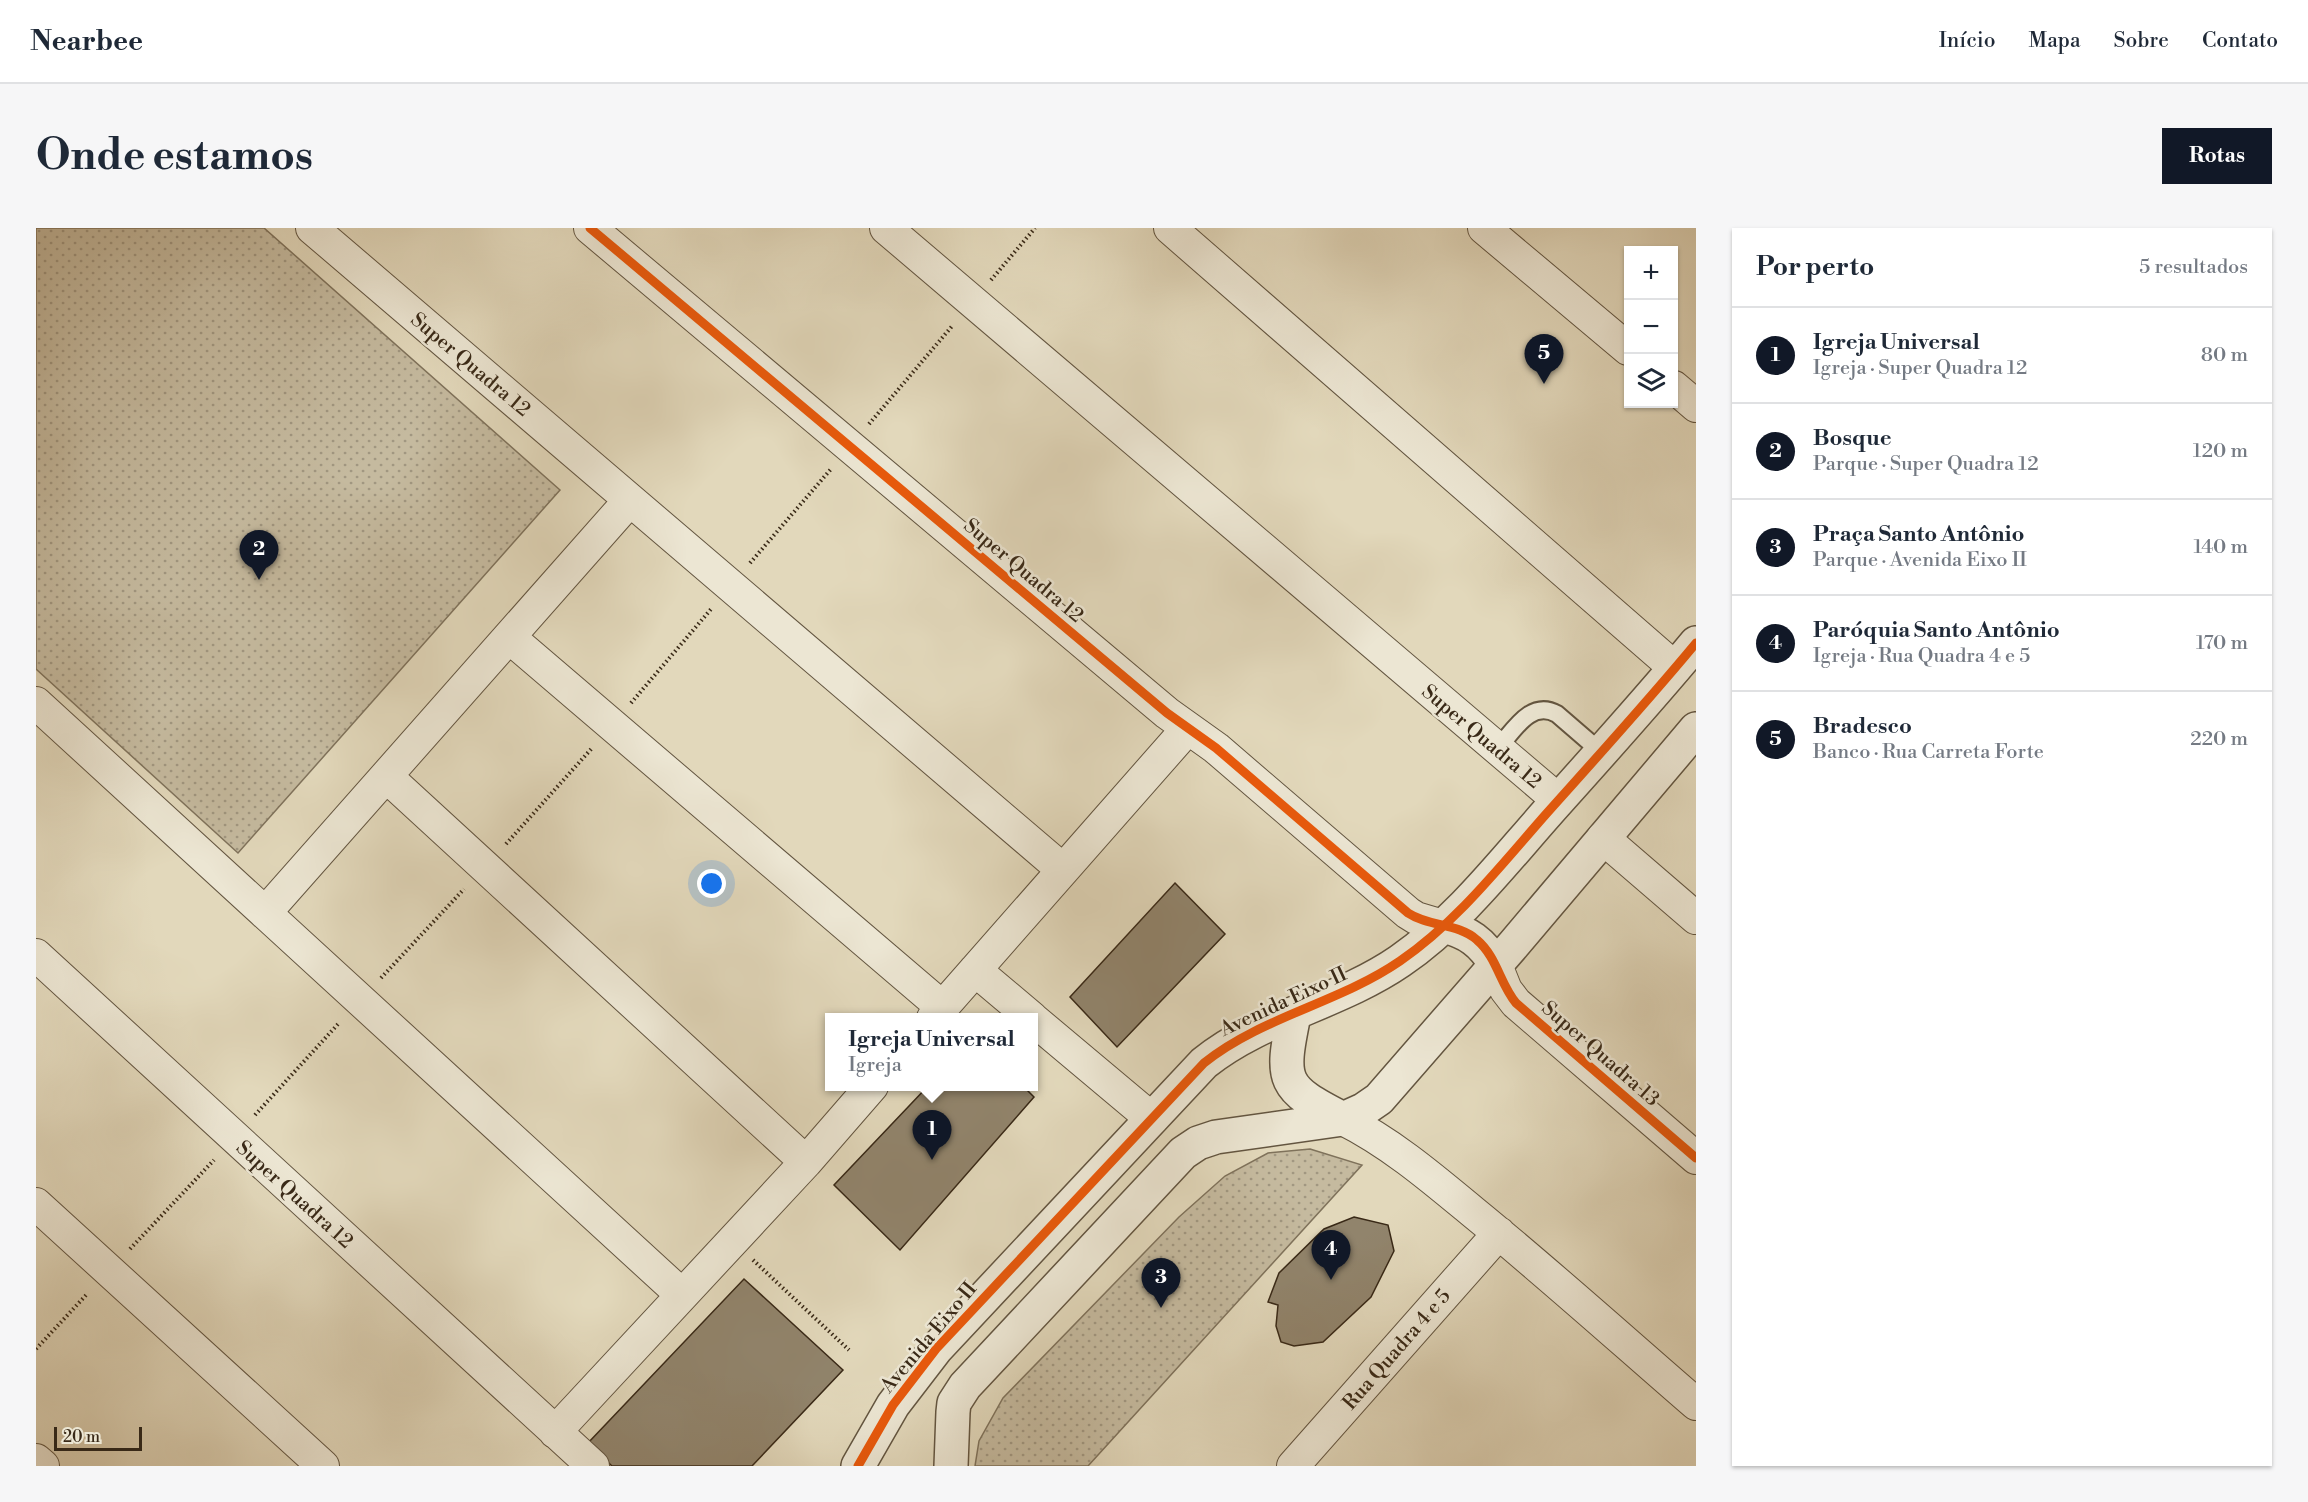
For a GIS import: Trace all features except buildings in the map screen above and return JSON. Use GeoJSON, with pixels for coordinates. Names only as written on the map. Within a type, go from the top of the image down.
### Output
{"type":"FeatureCollection","features":[{"type":"Feature","properties":{"kind":"street","name":"Super Quadra 12"},"geometry":{"type":"LineString","coordinates":[[312,228],[1063,870]]}},
{"type":"Feature","properties":{"kind":"street","name":"Super Quadra 12"},"geometry":{"type":"LineString","coordinates":[[590,228],[1167,713],[1216,748],[1408,913],[1416,918],[1443,926]]}},
{"type":"Feature","properties":{"kind":"street","name":"Super Quadra 12"},"geometry":{"type":"LineString","coordinates":[[886,228],[1558,800]]}},
{"type":"Feature","properties":{"kind":"street"},"geometry":{"type":"LineString","coordinates":[[1170,228],[1675,668]]}},
{"type":"Feature","properties":{"kind":"street"},"geometry":{"type":"LineString","coordinates":[[1484,228],[1624,345]]}},
{"type":"Feature","properties":{"kind":"street"},"geometry":{"type":"LineString","coordinates":[[1678,390],[1696,406]]}},
{"type":"Feature","properties":{"kind":"street"},"geometry":{"type":"LineString","coordinates":[[265,913],[630,500]]}},
{"type":"Feature","properties":{"kind":"street"},"geometry":{"type":"LineString","coordinates":[[509,637],[937,1012],[1188,728]]}},
{"type":"Feature","properties":{"kind":"street","name":"Avenida Eixo II"},"geometry":{"type":"LineString","coordinates":[[858,1466],[893,1405],[936,1349],[1204,1063],[1233,1042],[1343,994],[1378,976],[1402,960],[1443,926],[1487,881],[1696,643]]}},
{"type":"Feature","properties":{"kind":"street"},"geometry":{"type":"LineString","coordinates":[[36,703],[682,1295]]}},
{"type":"Feature","properties":{"kind":"street"},"geometry":{"type":"LineString","coordinates":[[951,1466],[952,1412],[954,1403],[965,1386],[1183,1153],[1198,1143],[1216,1137],[1343,1119],[1363,1110],[1379,1099],[1696,729]]}},
{"type":"Feature","properties":{"kind":"street"},"geometry":{"type":"LineString","coordinates":[[386,777],[806,1162]]}},
{"type":"Feature","properties":{"kind":"street"},"geometry":{"type":"LineString","coordinates":[[1604,838],[1696,918]]}},
{"type":"Feature","properties":{"kind":"street"},"geometry":{"type":"LineString","coordinates":[[1443,926],[1468,934],[1478,940],[1496,965]]}},
{"type":"Feature","properties":{"kind":"street","name":"Super Quadra 12"},"geometry":{"type":"LineString","coordinates":[[36,955],[593,1466]]}},
{"type":"Feature","properties":{"kind":"street","name":"Super Quadra 13"},"geometry":{"type":"LineString","coordinates":[[1496,965],[1506,990],[1516,1003],[1696,1158]]}},
{"type":"Feature","properties":{"kind":"street"},"geometry":{"type":"LineString","coordinates":[[975,970],[1027,1013]]}},
{"type":"Feature","properties":{"kind":"street"},"geometry":{"type":"LineString","coordinates":[[1294,1015],[1287,1058],[1289,1082],[1307,1100],[1383,1140],[1499,1233],[1696,1404]]}},
{"type":"Feature","properties":{"kind":"street"},"geometry":{"type":"LineString","coordinates":[[1038,1022],[1152,1119]]}},
{"type":"Feature","properties":{"kind":"street"},"geometry":{"type":"LineString","coordinates":[[555,1432],[806,1162],[868,1091]]}},
{"type":"Feature","properties":{"kind":"street"},"geometry":{"type":"LineString","coordinates":[[36,1204],[323,1466]]}},
{"type":"Feature","properties":{"kind":"street","name":"Rua Quadra 4 e 5"},"geometry":{"type":"LineString","coordinates":[[1293,1466],[1499,1233]]}},
{"type":"Feature","properties":{"kind":"street"},"geometry":{"type":"LineString","coordinates":[[36,1460],[43,1466]]}},
{"type":"Feature","properties":{"kind":"lane"},"geometry":{"type":"LineString","coordinates":[[1497,749],[1526,717],[1540,709],[1557,714],[1601,752]]}},
{"type":"Feature","properties":{"kind":"path"},"geometry":{"type":"LineString","coordinates":[[36,1349],[485,867],[612,726],[1035,228]]}},
{"type":"Feature","properties":{"kind":"path"},"geometry":{"type":"LineString","coordinates":[[733,1241],[849,1350]]}},
{"type":"Feature","properties":{"kind":"shaded area"},"geometry":{"type":"Polygon","coordinates":[[[36,228],[264,228],[560,490],[238,853],[36,669],[36,228]]]}},
{"type":"Feature","properties":{"kind":"shaded area"},"geometry":{"type":"Polygon","coordinates":[[[1310,1149],[1362,1165],[1088,1466],[975,1466],[979,1441],[1003,1398],[1179,1217],[1225,1176],[1268,1153],[1310,1149]]]}},
{"type":"Feature","properties":{"kind":"cycle path"},"geometry":{"type":"LineString","coordinates":[[590,228],[1167,713],[1216,748],[1408,913],[1425,921],[1461,931],[1477,940],[1494,962],[1516,1003],[1696,1158]]}},
{"type":"Feature","properties":{"kind":"cycle path"},"geometry":{"type":"LineString","coordinates":[[858,1466],[893,1405],[936,1349],[1204,1063],[1226,1047],[1250,1034],[1376,976],[1421,946],[1441,929],[1495,872],[1696,643]]}},
{"type":"Feature","properties":{"kind":"place","name":"Bradesco"},"geometry":{"type":"Point","coordinates":[1544,384]}},
{"type":"Feature","properties":{"kind":"place","name":"Bosque"},"geometry":{"type":"Point","coordinates":[259,580]}},
{"type":"Feature","properties":{"kind":"place","name":"Igreja Universal"},"geometry":{"type":"Point","coordinates":[932,1160]}},
{"type":"Feature","properties":{"kind":"place","name":"Paróquia Santo Antônio"},"geometry":{"type":"Point","coordinates":[1331,1280]}},
{"type":"Feature","properties":{"kind":"place","name":"Praça Santo Antônio"},"geometry":{"type":"Point","coordinates":[1161,1308]}}]}
